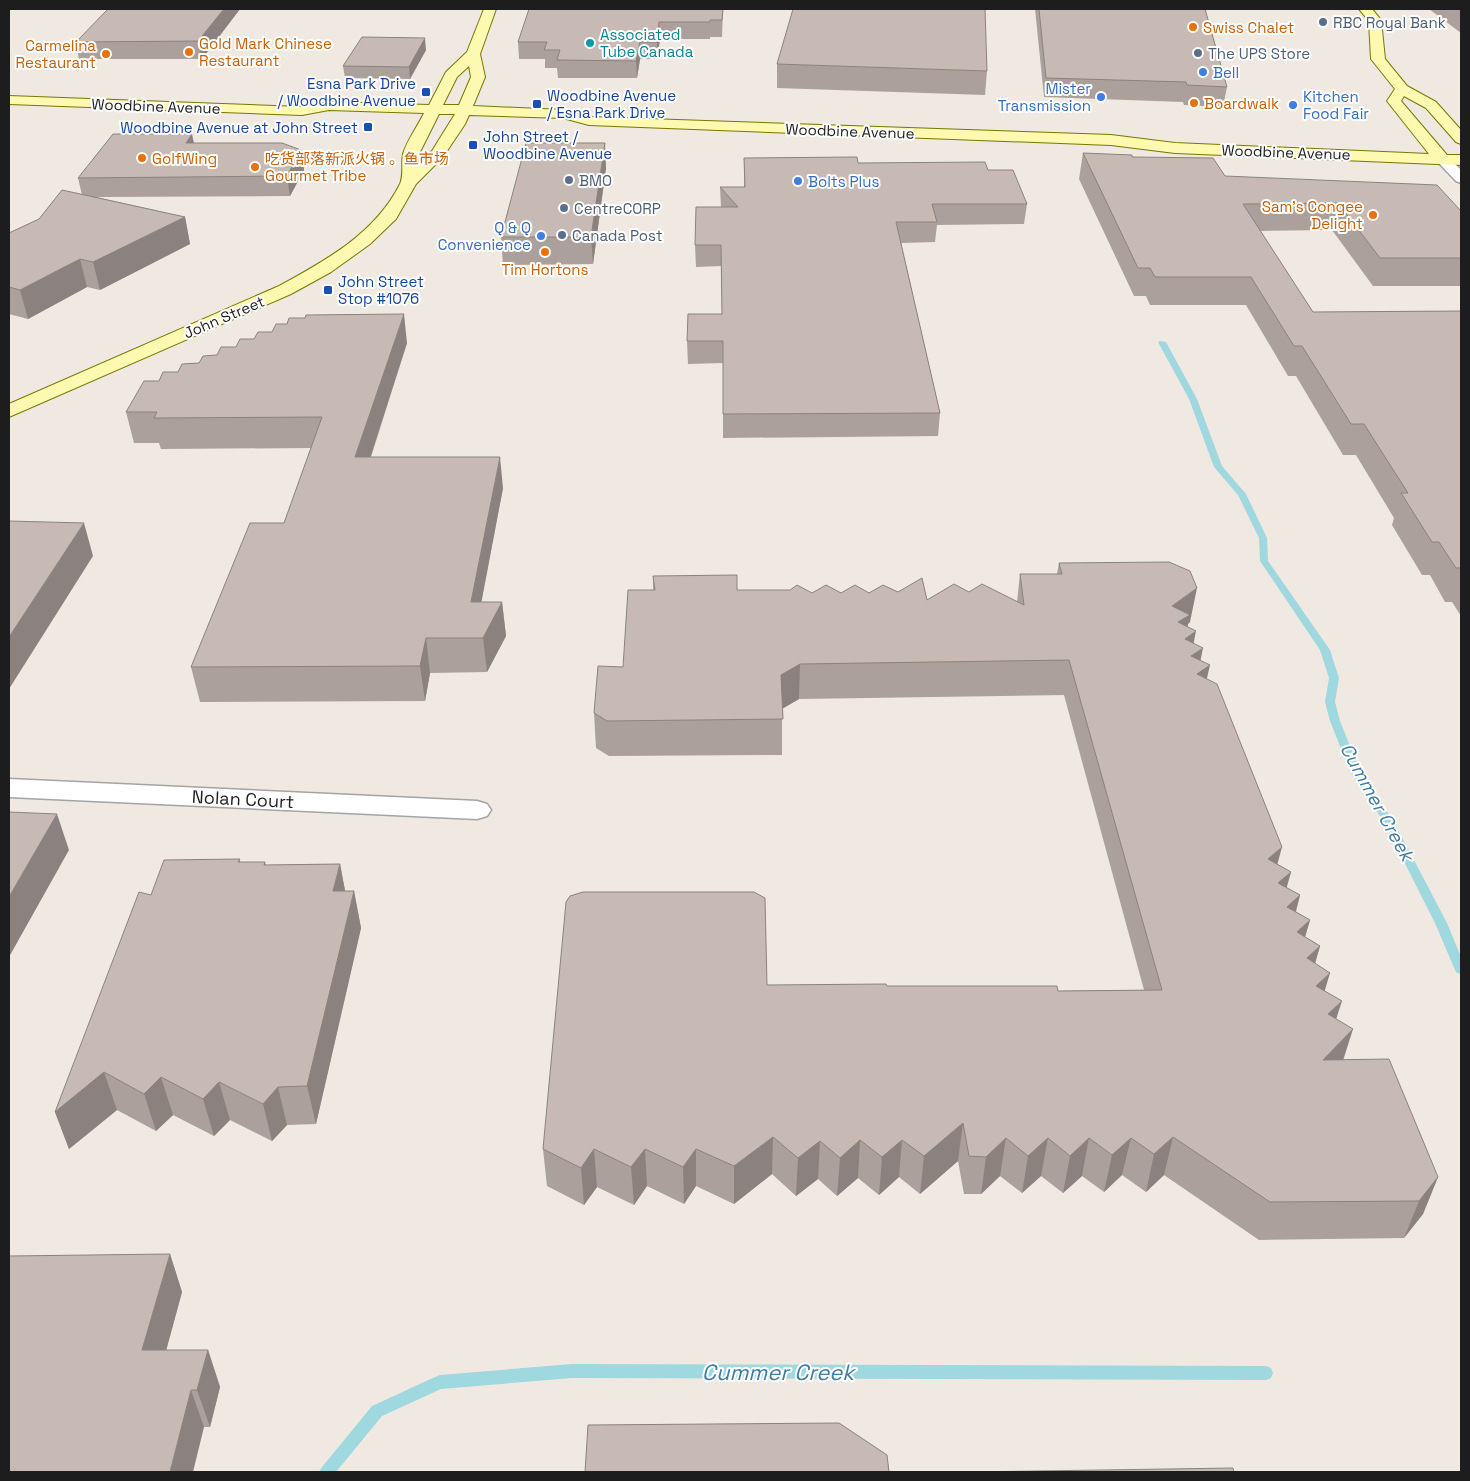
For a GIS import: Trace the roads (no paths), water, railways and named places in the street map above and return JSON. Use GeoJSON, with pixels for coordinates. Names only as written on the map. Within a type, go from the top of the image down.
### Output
{"type":"FeatureCollection","features":[{"type":"Feature","properties":{"kind":"main road"},"geometry":{"type":"LineString","coordinates":[[473,54],[490,9]]}},
{"type":"Feature","properties":{"kind":"main road"},"geometry":{"type":"LineString","coordinates":[[1365,9],[1376,20],[1378,59],[1402,89],[1431,105],[1461,140]]}},
{"type":"Feature","properties":{"kind":"main road","name":"John Street"},"geometry":{"type":"LineString","coordinates":[[409,182],[411,154],[432,116],[451,75],[473,54]]}},
{"type":"Feature","properties":{"kind":"main road","name":"John Street"},"geometry":{"type":"LineString","coordinates":[[9,411],[285,290],[325,268],[364,240],[390,215],[409,182],[438,154],[462,117],[478,78],[473,54]]}},
{"type":"Feature","properties":{"kind":"main road"},"geometry":{"type":"LineString","coordinates":[[1402,89],[1394,101],[1442,159]]}},
{"type":"Feature","properties":{"kind":"main road","name":"Woodbine Avenue"},"geometry":{"type":"LineString","coordinates":[[9,100],[302,111],[322,118],[462,117],[554,128],[589,121],[1112,140],[1175,148],[1461,160]]}},
{"type":"Feature","properties":{"kind":"main road","name":"Woodbine Avenue"},"geometry":{"type":"LineString","coordinates":[[1112,140],[1175,136],[1461,146]]}},
{"type":"Feature","properties":{"kind":"street"},"geometry":{"type":"LineString","coordinates":[[1442,159],[1461,178]]}},
{"type":"Feature","properties":{"kind":"street","name":"Nolan Court"},"geometry":{"type":"LineString","coordinates":[[9,788],[478,810]]}},
{"type":"Feature","properties":{"kind":"waterway","name":"Cummer Creek"},"geometry":{"type":"LineString","coordinates":[[1162,342],[1193,399],[1218,467],[1242,494],[1263,538],[1264,561],[1325,650],[1334,678],[1330,702],[1335,721],[1355,771],[1389,822],[1441,923],[1461,970]]}},
{"type":"Feature","properties":{"kind":"waterway","name":"Cummer Creek"},"geometry":{"type":"LineString","coordinates":[[327,1472],[377,1411],[440,1382],[572,1371],[1266,1373]]}},
{"type":"Feature","properties":{"kind":"place","name":"RBC Royal Bank"},"geometry":{"type":"Point","coordinates":[1323,22]}},
{"type":"Feature","properties":{"kind":"place","name":"Swiss Chalet"},"geometry":{"type":"Point","coordinates":[1193,27]}},
{"type":"Feature","properties":{"kind":"place","name":"Associated Tube Canada"},"geometry":{"type":"Point","coordinates":[590,43]}},
{"type":"Feature","properties":{"kind":"place","name":"Gold Mark Chinese Restaurant"},"geometry":{"type":"Point","coordinates":[189,52]}},
{"type":"Feature","properties":{"kind":"place","name":"The UPS Store"},"geometry":{"type":"Point","coordinates":[1198,53]}},
{"type":"Feature","properties":{"kind":"place","name":"Carmelina Restaurant"},"geometry":{"type":"Point","coordinates":[106,54]}},
{"type":"Feature","properties":{"kind":"place","name":"Bell"},"geometry":{"type":"Point","coordinates":[1203,72]}},
{"type":"Feature","properties":{"kind":"place","name":"Esna Park Drive / Woodbine Avenue"},"geometry":{"type":"Point","coordinates":[426,92]}},
{"type":"Feature","properties":{"kind":"place","name":"Mister Transmission"},"geometry":{"type":"Point","coordinates":[1101,97]}},
{"type":"Feature","properties":{"kind":"place","name":"Boardwalk"},"geometry":{"type":"Point","coordinates":[1194,103]}},
{"type":"Feature","properties":{"kind":"place","name":"Woodbine Avenue / Esna Park Drive"},"geometry":{"type":"Point","coordinates":[537,104]}},
{"type":"Feature","properties":{"kind":"place","name":"Kitchen Food Fair"},"geometry":{"type":"Point","coordinates":[1293,105]}},
{"type":"Feature","properties":{"kind":"place","name":"Woodbine Avenue at John Street"},"geometry":{"type":"Point","coordinates":[368,127]}},
{"type":"Feature","properties":{"kind":"place","name":"John Street / Woodbine Avenue"},"geometry":{"type":"Point","coordinates":[473,145]}},
{"type":"Feature","properties":{"kind":"place","name":"GolfWing"},"geometry":{"type":"Point","coordinates":[142,158]}},
{"type":"Feature","properties":{"kind":"place","name":"吃货部落新派火锅 。鱼市场 Gourmet Tribe"},"geometry":{"type":"Point","coordinates":[255,167]}},
{"type":"Feature","properties":{"kind":"place","name":"BMO"},"geometry":{"type":"Point","coordinates":[569,180]}},
{"type":"Feature","properties":{"kind":"place","name":"Bolts Plus"},"geometry":{"type":"Point","coordinates":[798,181]}},
{"type":"Feature","properties":{"kind":"place","name":"CentreCORP"},"geometry":{"type":"Point","coordinates":[564,208]}},
{"type":"Feature","properties":{"kind":"place","name":"Sam's Congee Delight"},"geometry":{"type":"Point","coordinates":[1373,215]}},
{"type":"Feature","properties":{"kind":"place","name":"Canada Post"},"geometry":{"type":"Point","coordinates":[562,235]}},
{"type":"Feature","properties":{"kind":"place","name":"Q & Q Convenience"},"geometry":{"type":"Point","coordinates":[541,236]}},
{"type":"Feature","properties":{"kind":"place","name":"Tim Hortons"},"geometry":{"type":"Point","coordinates":[545,252]}},
{"type":"Feature","properties":{"kind":"place","name":"John Street Stop #1076"},"geometry":{"type":"Point","coordinates":[328,290]}}]}
